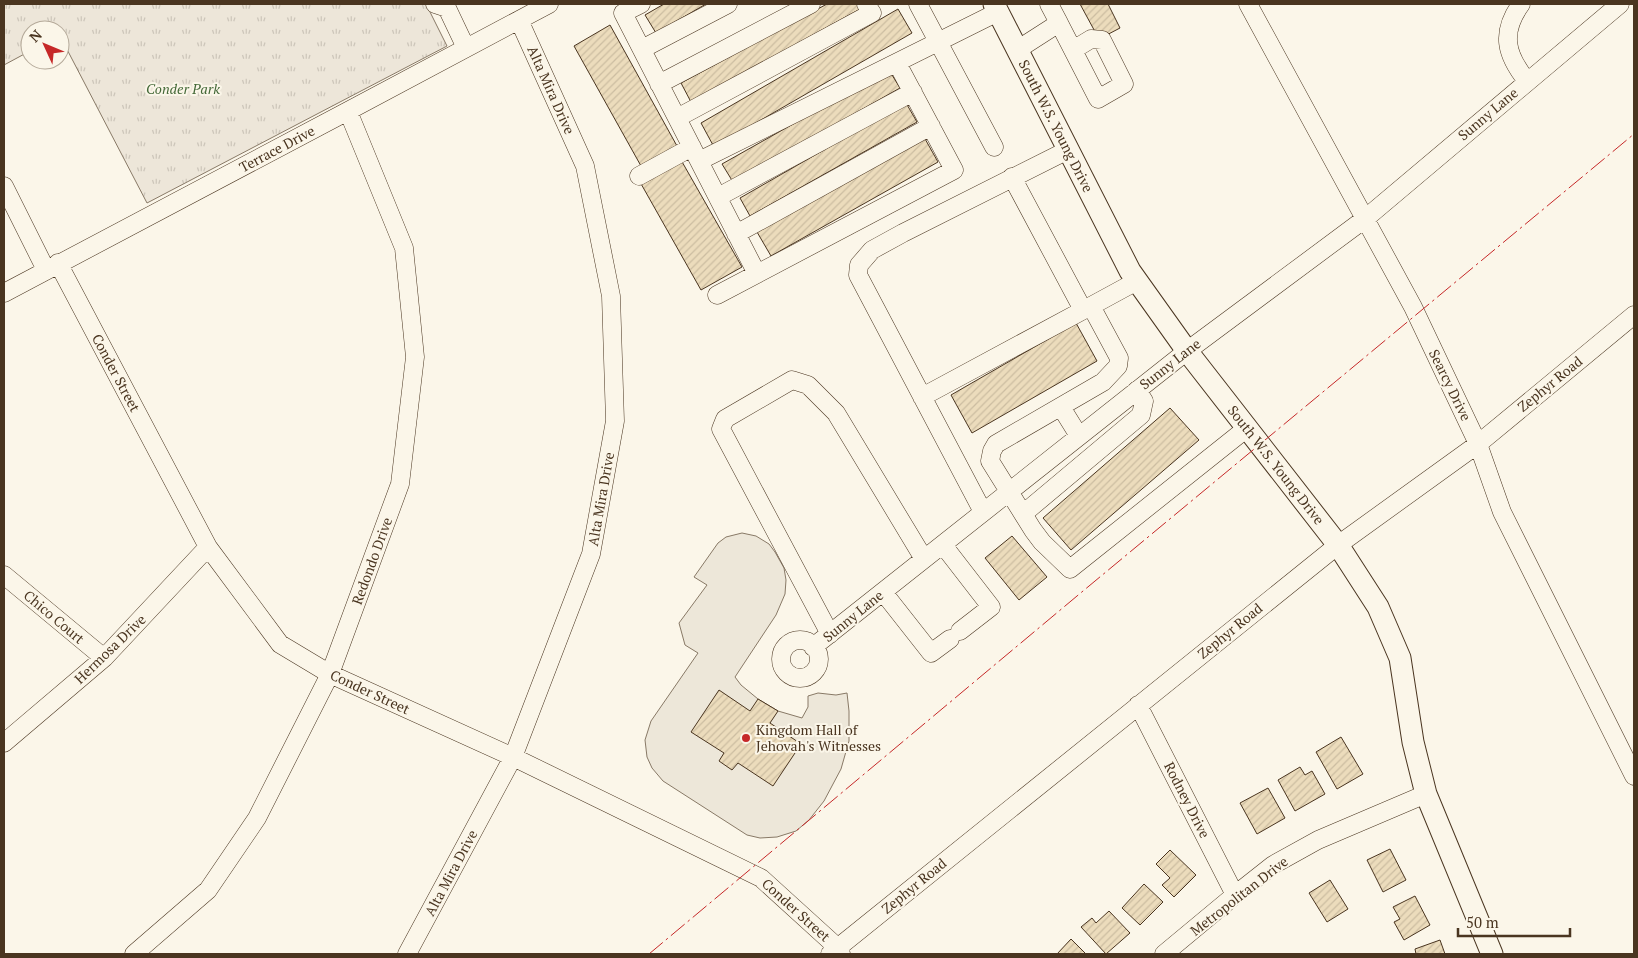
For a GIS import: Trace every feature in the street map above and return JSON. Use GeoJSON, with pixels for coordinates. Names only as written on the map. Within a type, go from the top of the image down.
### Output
{"type":"FeatureCollection","features":[{"type":"Feature","properties":{"kind":"main road","name":"South W.S. Young Drive"},"geometry":{"type":"LineString","coordinates":[[996,8],[1130,271],[1186,351],[1338,545],[1378,607],[1400,658],[1413,742],[1426,794],[1492,954]]}},
{"type":"Feature","properties":{"kind":"street","name":"Terrace Drive"},"geometry":{"type":"LineString","coordinates":[[4,292],[549,4]]}},
{"type":"Feature","properties":{"kind":"street"},"geometry":{"type":"LineString","coordinates":[[641,4],[623,13],[757,274]]}},
{"type":"Feature","properties":{"kind":"street"},"geometry":{"type":"LineString","coordinates":[[642,49],[728,4]]}},
{"type":"Feature","properties":{"kind":"street"},"geometry":{"type":"LineString","coordinates":[[660,84],[811,4]]}},
{"type":"Feature","properties":{"kind":"street"},"geometry":{"type":"LineString","coordinates":[[677,118],[872,13],[866,4]]}},
{"type":"Feature","properties":{"kind":"street"},"geometry":{"type":"LineString","coordinates":[[918,4],[994,147]]}},
{"type":"Feature","properties":{"kind":"street"},"geometry":{"type":"LineString","coordinates":[[1048,4],[1073,50]]}},
{"type":"Feature","properties":{"kind":"street","name":"Searcy Drive"},"geometry":{"type":"LineString","coordinates":[[1248,4],[1366,218],[1413,308],[1478,444],[1502,512],[1633,770]]}},
{"type":"Feature","properties":{"kind":"street","name":"Sunny Lane"},"geometry":{"type":"LineString","coordinates":[[1521,4],[1515,12],[1507,38],[1515,67],[1527,81]]}},
{"type":"Feature","properties":{"kind":"street"},"geometry":{"type":"LineString","coordinates":[[445,5],[466,48]]}},
{"type":"Feature","properties":{"kind":"street","name":"Sunny Lane"},"geometry":{"type":"LineString","coordinates":[[814,647],[1186,351],[1366,218],[1527,81],[1611,6]]}},
{"type":"Feature","properties":{"kind":"street"},"geometry":{"type":"LineString","coordinates":[[639,176],[696,154],[897,63],[938,42],[996,8]]}},
{"type":"Feature","properties":{"kind":"street","name":"Alta Mira Drive"},"geometry":{"type":"LineString","coordinates":[[407,954],[513,757],[590,554],[615,421],[611,296],[585,166],[519,20]]}},
{"type":"Feature","properties":{"kind":"street"},"geometry":{"type":"LineString","coordinates":[[1017,50],[1059,23]]}},
{"type":"Feature","properties":{"kind":"street"},"geometry":{"type":"LineString","coordinates":[[717,295],[954,170],[897,63]]}},
{"type":"Feature","properties":{"kind":"street"},"geometry":{"type":"LineString","coordinates":[[718,197],[913,92]]}},
{"type":"Feature","properties":{"kind":"street","name":"Redondo Drive"},"geometry":{"type":"LineString","coordinates":[[134,954],[208,890],[257,818],[330,674],[400,484],[415,357],[404,248],[348,111]]}},
{"type":"Feature","properties":{"kind":"street"},"geometry":{"type":"LineString","coordinates":[[736,234],[931,126]]}},
{"type":"Feature","properties":{"kind":"street"},"geometry":{"type":"LineString","coordinates":[[983,512],[858,275],[859,265],[872,250],[1068,150]]}},
{"type":"Feature","properties":{"kind":"street"},"geometry":{"type":"LineString","coordinates":[[1012,177],[1087,308],[1119,358],[1118,366],[1103,382],[996,444],[992,451],[990,461],[1042,542],[1070,569],[1247,428]]}},
{"type":"Feature","properties":{"kind":"street","name":"Conder Street"},"geometry":{"type":"LineString","coordinates":[[4,186],[52,267],[208,547],[280,644],[330,674],[513,757],[761,878],[836,952]]}},
{"type":"Feature","properties":{"kind":"street"},"geometry":{"type":"LineString","coordinates":[[922,397],[1137,281]]}},
{"type":"Feature","properties":{"kind":"street","name":"Zephyr Road"},"geometry":{"type":"LineString","coordinates":[[836,952],[1138,705],[1338,545],[1478,444],[1634,317]]}},
{"type":"Feature","properties":{"kind":"street"},"geometry":{"type":"LineString","coordinates":[[830,634],[721,429],[725,419],[792,380],[808,385],[836,413],[924,560]]}},
{"type":"Feature","properties":{"kind":"street"},"geometry":{"type":"LineString","coordinates":[[1098,385],[1118,436]]}},
{"type":"Feature","properties":{"kind":"street"},"geometry":{"type":"LineString","coordinates":[[1023,514],[1141,415],[1144,401],[1137,390]]}},
{"type":"Feature","properties":{"kind":"street"},"geometry":{"type":"LineString","coordinates":[[1061,407],[1083,464]]}},
{"type":"Feature","properties":{"kind":"street"},"geometry":{"type":"LineString","coordinates":[[1034,472],[1051,491]]}},
{"type":"Feature","properties":{"kind":"street"},"geometry":{"type":"LineString","coordinates":[[883,592],[930,653],[991,607],[943,545]]}},
{"type":"Feature","properties":{"kind":"street","name":"Hermosa Drive"},"geometry":{"type":"LineString","coordinates":[[4,743],[104,658],[208,547]]}},
{"type":"Feature","properties":{"kind":"street","name":"Chico Court"},"geometry":{"type":"LineString","coordinates":[[4,574],[104,658]]}},
{"type":"Feature","properties":{"kind":"street","name":"Rodney Drive"},"geometry":{"type":"LineString","coordinates":[[1138,705],[1235,894]]}},
{"type":"Feature","properties":{"kind":"street","name":"Metropolitan Drive"},"geometry":{"type":"LineString","coordinates":[[1164,954],[1235,894],[1273,865],[1318,840],[1426,794]]}},
{"type":"Feature","properties":{"kind":"green space","name":"Conder Park"},"geometry":{"type":"Polygon","coordinates":[[[4,4],[426,4],[447,46],[147,203],[70,55],[70,20],[20,20],[20,56],[4,65],[4,4]]]}},
{"type":"Feature","properties":{"kind":"shaded area"},"geometry":{"type":"Polygon","coordinates":[[[742,533],[756,536],[769,544],[784,568],[786,580],[785,594],[776,615],[735,677],[741,685],[758,699],[778,711],[802,718],[808,707],[808,696],[818,693],[836,695],[847,693],[849,741],[841,769],[824,801],[809,820],[796,831],[777,837],[760,838],[747,835],[663,781],[652,768],[647,757],[645,740],[651,721],[698,653],[685,645],[679,623],[707,585],[694,577],[718,543],[726,537],[742,533]]]}},
{"type":"Feature","properties":{"kind":"building"},"geometry":{"type":"Polygon","coordinates":[[[664,4],[706,4],[656,33],[645,15],[664,4]]]}},
{"type":"Feature","properties":{"kind":"building"},"geometry":{"type":"Polygon","coordinates":[[[827,4],[857,4],[860,9],[691,102],[681,83],[827,4]]]}},
{"type":"Feature","properties":{"kind":"building"},"geometry":{"type":"Polygon","coordinates":[[[1080,4],[1108,4],[1120,28],[1099,39],[1080,4]]]}},
{"type":"Feature","properties":{"kind":"building"},"geometry":{"type":"Polygon","coordinates":[[[898,9],[912,33],[714,147],[701,123],[898,9]]]}},
{"type":"Feature","properties":{"kind":"building"},"geometry":{"type":"Polygon","coordinates":[[[610,25],[677,146],[641,166],[574,46],[610,25]]]}},
{"type":"Feature","properties":{"kind":"building"},"geometry":{"type":"Polygon","coordinates":[[[889,70],[900,88],[733,182],[722,164],[889,70]]]}},
{"type":"Feature","properties":{"kind":"building"},"geometry":{"type":"Polygon","coordinates":[[[906,103],[917,122],[750,216],[740,198],[906,103]]]}},
{"type":"Feature","properties":{"kind":"building"},"geometry":{"type":"Polygon","coordinates":[[[924,137],[938,162],[771,256],[757,232],[924,137]]]}},
{"type":"Feature","properties":{"kind":"building"},"geometry":{"type":"Polygon","coordinates":[[[681,160],[742,267],[701,290],[640,182],[681,160]]]}},
{"type":"Feature","properties":{"kind":"building"},"geometry":{"type":"Polygon","coordinates":[[[1076,323],[1097,361],[972,433],[951,395],[1076,323]]]}},
{"type":"Feature","properties":{"kind":"building"},"geometry":{"type":"Polygon","coordinates":[[[1170,408],[1199,440],[1071,550],[1043,518],[1170,408]]]}},
{"type":"Feature","properties":{"kind":"building"},"geometry":{"type":"Polygon","coordinates":[[[1012,536],[1047,577],[1019,600],[985,558],[1012,536]]]}},
{"type":"Feature","properties":{"kind":"building","name":"Kingdom Hall of Jehovah's Witnesses"},"geometry":{"type":"Polygon","coordinates":[[[719,690],[750,711],[758,699],[778,711],[770,723],[801,744],[773,786],[738,763],[732,770],[719,761],[724,753],[691,732],[719,690]]]}},
{"type":"Feature","properties":{"kind":"building"},"geometry":{"type":"Polygon","coordinates":[[[1341,737],[1363,774],[1337,789],[1316,752],[1341,737]]]}},
{"type":"Feature","properties":{"kind":"building"},"geometry":{"type":"Polygon","coordinates":[[[1300,767],[1305,775],[1312,771],[1325,794],[1295,811],[1278,780],[1300,767]]]}},
{"type":"Feature","properties":{"kind":"building"},"geometry":{"type":"Polygon","coordinates":[[[1268,788],[1285,818],[1257,834],[1240,803],[1268,788]]]}},
{"type":"Feature","properties":{"kind":"building"},"geometry":{"type":"Polygon","coordinates":[[[1390,849],[1406,880],[1383,892],[1367,860],[1390,849]]]}},
{"type":"Feature","properties":{"kind":"building"},"geometry":{"type":"Polygon","coordinates":[[[1170,850],[1196,875],[1174,897],[1162,885],[1170,878],[1156,864],[1170,850]]]}},
{"type":"Feature","properties":{"kind":"building"},"geometry":{"type":"Polygon","coordinates":[[[1330,880],[1348,909],[1327,922],[1309,893],[1330,880]]]}},
{"type":"Feature","properties":{"kind":"building"},"geometry":{"type":"Polygon","coordinates":[[[1144,884],[1163,902],[1140,925],[1122,908],[1144,884]]]}},
{"type":"Feature","properties":{"kind":"building"},"geometry":{"type":"Polygon","coordinates":[[[1415,896],[1430,925],[1404,940],[1394,922],[1400,919],[1393,907],[1415,896]]]}},
{"type":"Feature","properties":{"kind":"building"},"geometry":{"type":"Polygon","coordinates":[[[1109,911],[1130,933],[1106,954],[1081,927],[1092,918],[1096,923],[1109,911]]]}},
{"type":"Feature","properties":{"kind":"building"},"geometry":{"type":"Polygon","coordinates":[[[1071,939],[1086,954],[1057,954],[1071,939]]]}},
{"type":"Feature","properties":{"kind":"building"},"geometry":{"type":"Polygon","coordinates":[[[1440,940],[1445,954],[1416,954],[1415,949],[1440,940]]]}},
{"type":"Feature","properties":{"kind":"power"},"geometry":{"type":"LineString","coordinates":[[649,954],[1634,134]]}},
{"type":"Feature","properties":{"kind":"place","name":"Kingdom Hall of Jehovah's Witnesses"},"geometry":{"type":"Point","coordinates":[746,738]}}]}
